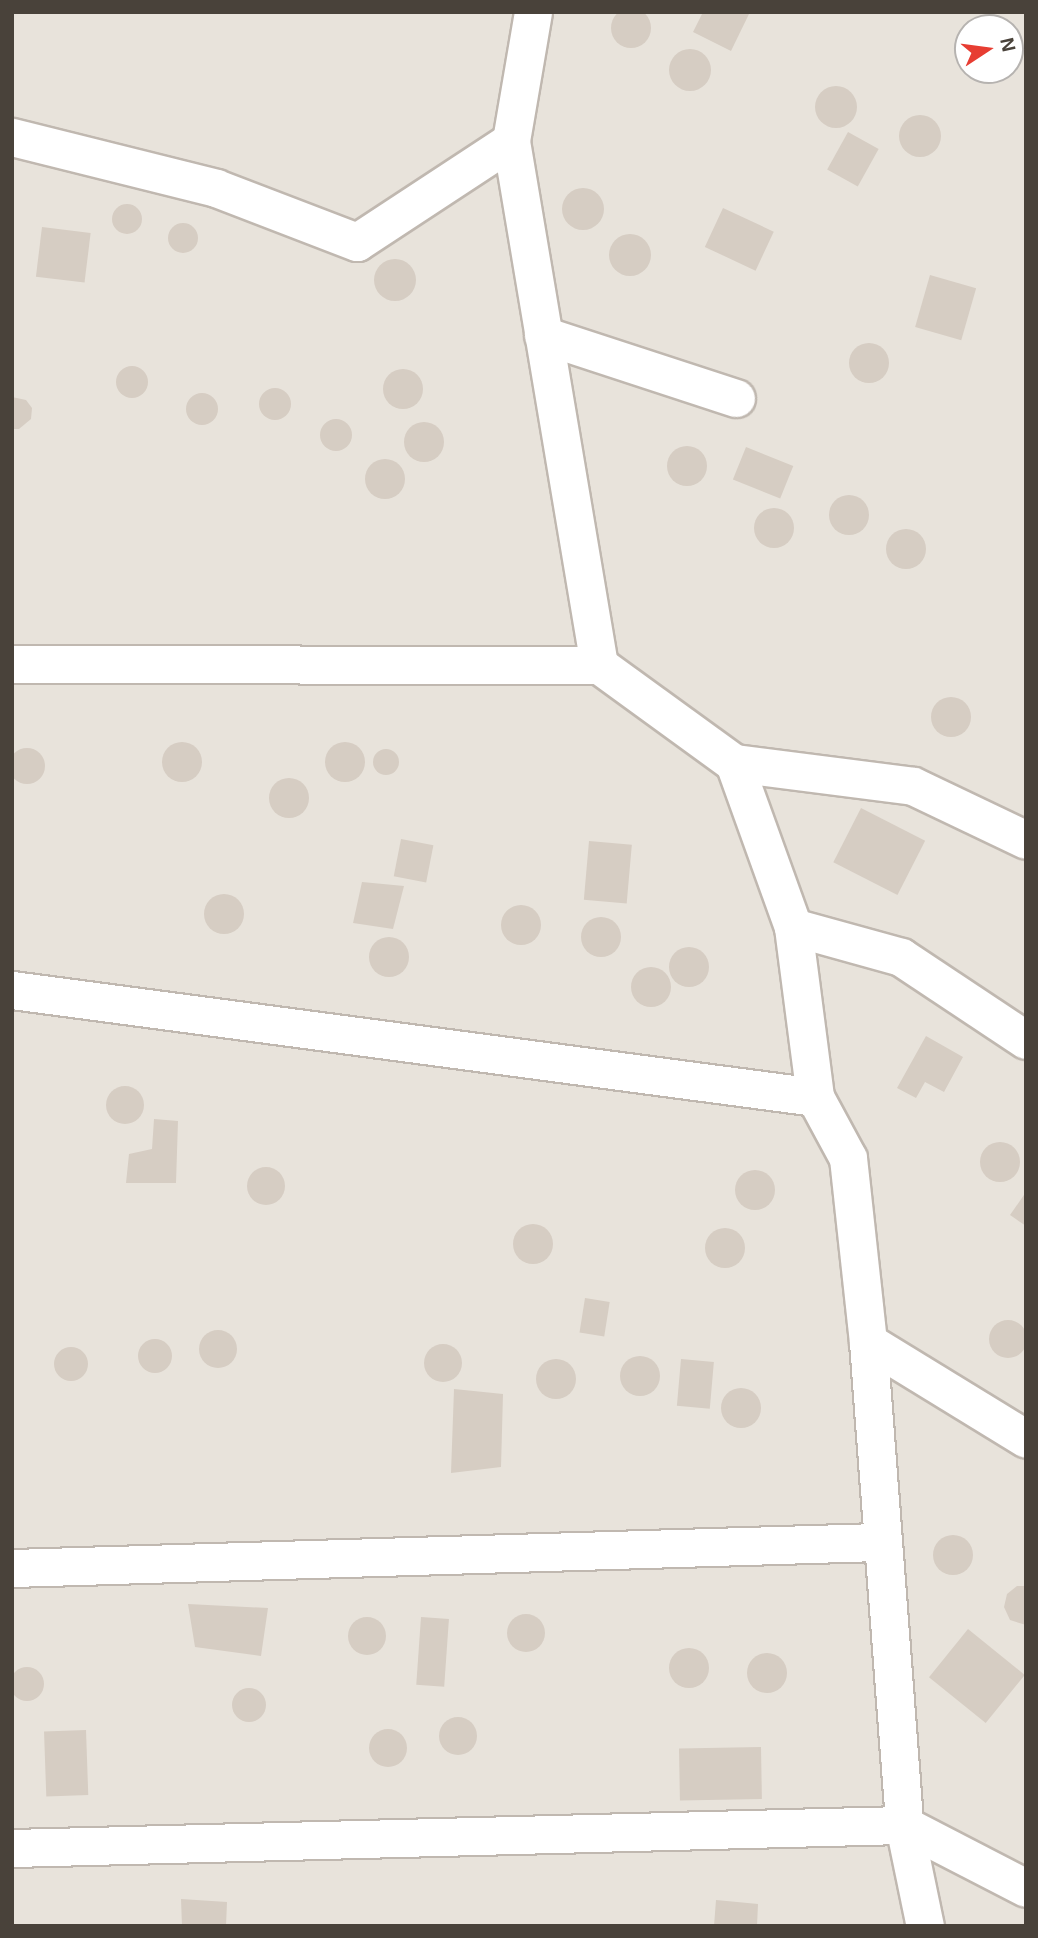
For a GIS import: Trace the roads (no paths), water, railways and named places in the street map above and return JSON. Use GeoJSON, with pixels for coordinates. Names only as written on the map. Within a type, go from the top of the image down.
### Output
{"type":"FeatureCollection","features":[{"type":"Feature","properties":{"kind":"street"},"geometry":{"type":"LineString","coordinates":[[533,12],[511,141],[598,665]]}},
{"type":"Feature","properties":{"kind":"street"},"geometry":{"type":"LineString","coordinates":[[12,137],[216,188],[357,242],[511,141]]}},
{"type":"Feature","properties":{"kind":"street"},"geometry":{"type":"LineString","coordinates":[[543,335],[737,398]]}},
{"type":"Feature","properties":{"kind":"street"},"geometry":{"type":"LineString","coordinates":[[12,664],[598,665],[734,763],[913,786],[1026,840]]}},
{"type":"Feature","properties":{"kind":"street"},"geometry":{"type":"LineString","coordinates":[[734,763],[793,927],[815,1097],[848,1158],[867,1342],[879,1542],[904,1825],[925,1926]]}},
{"type":"Feature","properties":{"kind":"street"},"geometry":{"type":"LineString","coordinates":[[793,927],[901,957],[1026,1040]]}},
{"type":"Feature","properties":{"kind":"street"},"geometry":{"type":"LineString","coordinates":[[12,990],[815,1097]]}},
{"type":"Feature","properties":{"kind":"street"},"geometry":{"type":"LineString","coordinates":[[867,1342],[1026,1439]]}},
{"type":"Feature","properties":{"kind":"street"},"geometry":{"type":"LineString","coordinates":[[12,1568],[879,1542]]}},
{"type":"Feature","properties":{"kind":"street"},"geometry":{"type":"LineString","coordinates":[[12,1848],[904,1825],[1026,1888]]}}]}
